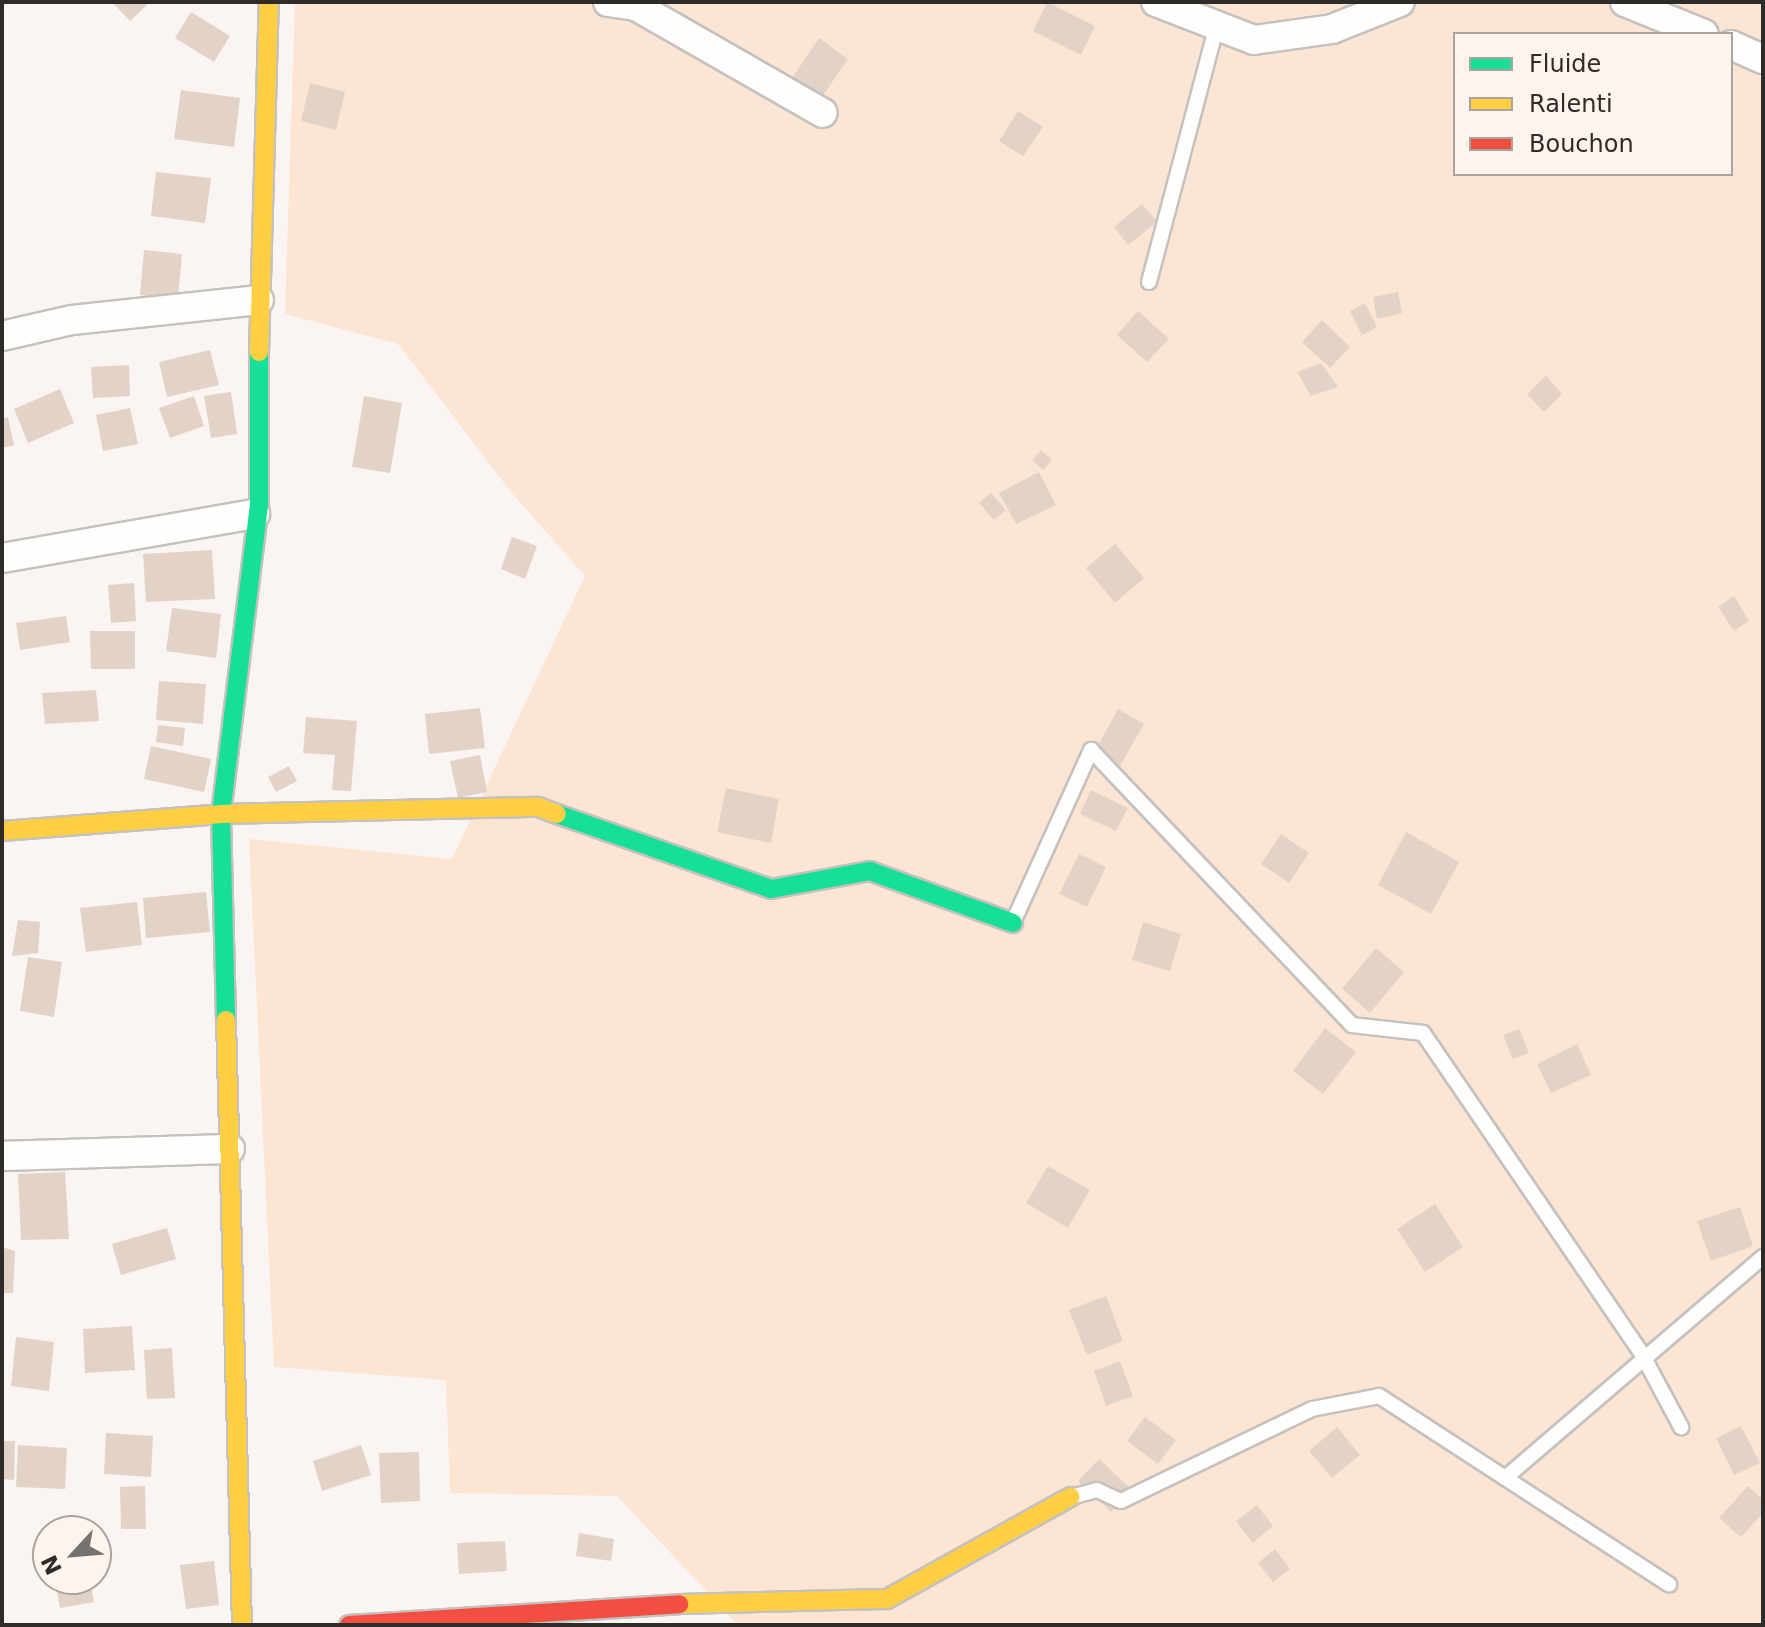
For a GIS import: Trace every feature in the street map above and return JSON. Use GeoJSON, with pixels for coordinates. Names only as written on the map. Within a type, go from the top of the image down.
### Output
{"type":"FeatureCollection","features":[{"type":"Feature","properties":{"kind":"street"},"geometry":{"type":"LineString","coordinates":[[242,1625],[221,814],[255,514],[269,2]]}},
{"type":"Feature","properties":{"kind":"street"},"geometry":{"type":"LineString","coordinates":[[608,2],[636,6],[823,113]]}},
{"type":"Feature","properties":{"kind":"street"},"geometry":{"type":"LineString","coordinates":[[1156,2],[1254,40],[1332,29],[1400,2]]}},
{"type":"Feature","properties":{"kind":"street"},"geometry":{"type":"LineString","coordinates":[[1638,4],[1700,32]]}},
{"type":"Feature","properties":{"kind":"street"},"geometry":{"type":"LineString","coordinates":[[1733,46],[1763,59]]}},
{"type":"Feature","properties":{"kind":"street"},"geometry":{"type":"LineString","coordinates":[[2,336],[72,320],[259,300]]}},
{"type":"Feature","properties":{"kind":"street"},"geometry":{"type":"LineString","coordinates":[[2,558],[255,514]]}},
{"type":"Feature","properties":{"kind":"street"},"geometry":{"type":"LineString","coordinates":[[2,831],[221,814],[538,807],[771,889],[870,871],[1013,923]]}},
{"type":"Feature","properties":{"kind":"street"},"geometry":{"type":"LineString","coordinates":[[2,1156],[230,1149]]}},
{"type":"Feature","properties":{"kind":"street"},"geometry":{"type":"LineString","coordinates":[[349,1625],[530,1619],[887,1599],[1070,1497]]}},
{"type":"Feature","properties":{"kind":"lane"},"geometry":{"type":"LineString","coordinates":[[1149,282],[1217,25]]}},
{"type":"Feature","properties":{"kind":"lane"},"geometry":{"type":"LineString","coordinates":[[1013,923],[1091,750],[1352,1025],[1423,1033],[1643,1356],[1681,1427]]}},
{"type":"Feature","properties":{"kind":"lane"},"geometry":{"type":"LineString","coordinates":[[1505,1478],[1643,1356],[1763,1257]]}},
{"type":"Feature","properties":{"kind":"lane"},"geometry":{"type":"LineString","coordinates":[[1070,1497],[1097,1490],[1121,1501],[1312,1409],[1379,1396],[1669,1584]]}},
{"type":"Feature","properties":{"kind":"shaded area"},"geometry":{"type":"Polygon","coordinates":[[[295,2],[1763,2],[1763,1625],[738,1625],[617,1496],[450,1493],[446,1380],[274,1367],[249,839],[452,859],[585,576],[511,492],[398,344],[285,314],[295,2]]]}},
{"type":"Feature","properties":{"kind":"building"},"geometry":{"type":"Polygon","coordinates":[[[112,2],[150,2],[130,21],[112,2]]]}},
{"type":"Feature","properties":{"kind":"building"},"geometry":{"type":"Polygon","coordinates":[[[1047,2],[1095,26],[1081,55],[1033,31],[1047,2]]]}},
{"type":"Feature","properties":{"kind":"building"},"geometry":{"type":"Polygon","coordinates":[[[191,12],[230,36],[214,62],[175,38],[191,12]]]}},
{"type":"Feature","properties":{"kind":"building"},"geometry":{"type":"Polygon","coordinates":[[[819,38],[848,59],[817,104],[788,84],[819,38]]]}},
{"type":"Feature","properties":{"kind":"building"},"geometry":{"type":"Polygon","coordinates":[[[310,83],[345,92],[336,130],[301,121],[310,83]]]}},
{"type":"Feature","properties":{"kind":"building"},"geometry":{"type":"Polygon","coordinates":[[[181,90],[240,98],[234,147],[174,139],[181,90]]]}},
{"type":"Feature","properties":{"kind":"building"},"geometry":{"type":"Polygon","coordinates":[[[1018,111],[1043,127],[1023,156],[999,141],[1018,111]]]}},
{"type":"Feature","properties":{"kind":"building"},"geometry":{"type":"Polygon","coordinates":[[[156,172],[211,178],[205,223],[151,216],[156,172]]]}},
{"type":"Feature","properties":{"kind":"building"},"geometry":{"type":"Polygon","coordinates":[[[1142,204],[1157,222],[1128,245],[1114,227],[1142,204]]]}},
{"type":"Feature","properties":{"kind":"building"},"geometry":{"type":"Polygon","coordinates":[[[144,250],[182,254],[178,299],[140,295],[144,250]]]}},
{"type":"Feature","properties":{"kind":"building"},"geometry":{"type":"Polygon","coordinates":[[[1398,292],[1402,313],[1377,319],[1373,297],[1398,292]]]}},
{"type":"Feature","properties":{"kind":"building"},"geometry":{"type":"Polygon","coordinates":[[[1365,303],[1377,327],[1362,335],[1350,311],[1365,303]]]}},
{"type":"Feature","properties":{"kind":"building"},"geometry":{"type":"Polygon","coordinates":[[[1138,311],[1169,339],[1147,362],[1117,335],[1138,311]]]}},
{"type":"Feature","properties":{"kind":"building"},"geometry":{"type":"Polygon","coordinates":[[[1322,320],[1350,347],[1330,368],[1302,342],[1322,320]]]}},
{"type":"Feature","properties":{"kind":"building"},"geometry":{"type":"Polygon","coordinates":[[[210,350],[219,385],[167,397],[159,362],[210,350]]]}},
{"type":"Feature","properties":{"kind":"building"},"geometry":{"type":"Polygon","coordinates":[[[1321,363],[1338,387],[1311,396],[1297,372],[1321,363]]]}},
{"type":"Feature","properties":{"kind":"building"},"geometry":{"type":"Polygon","coordinates":[[[129,365],[130,396],[93,398],[91,367],[129,365]]]}},
{"type":"Feature","properties":{"kind":"building"},"geometry":{"type":"Polygon","coordinates":[[[1546,376],[1562,394],[1544,412],[1527,394],[1546,376]]]}},
{"type":"Feature","properties":{"kind":"building"},"geometry":{"type":"Polygon","coordinates":[[[60,389],[74,423],[28,443],[14,409],[60,389]]]}},
{"type":"Feature","properties":{"kind":"building"},"geometry":{"type":"Polygon","coordinates":[[[231,392],[237,434],[211,438],[204,396],[231,392]]]}},
{"type":"Feature","properties":{"kind":"building"},"geometry":{"type":"Polygon","coordinates":[[[194,396],[204,426],[170,438],[159,408],[194,396]]]}},
{"type":"Feature","properties":{"kind":"building"},"geometry":{"type":"Polygon","coordinates":[[[364,396],[402,403],[390,473],[352,467],[364,396]]]}},
{"type":"Feature","properties":{"kind":"building"},"geometry":{"type":"Polygon","coordinates":[[[130,408],[138,444],[103,451],[96,415],[130,408]]]}},
{"type":"Feature","properties":{"kind":"building"},"geometry":{"type":"Polygon","coordinates":[[[8,417],[14,445],[2,448],[2,419],[8,417]]]}},
{"type":"Feature","properties":{"kind":"building"},"geometry":{"type":"Polygon","coordinates":[[[1041,450],[1052,460],[1043,470],[1032,460],[1041,450]]]}},
{"type":"Feature","properties":{"kind":"building"},"geometry":{"type":"Polygon","coordinates":[[[1039,472],[1056,505],[1016,524],[999,493],[1039,472]]]}},
{"type":"Feature","properties":{"kind":"building"},"geometry":{"type":"Polygon","coordinates":[[[991,493],[1006,510],[994,520],[979,503],[991,493]]]}},
{"type":"Feature","properties":{"kind":"building"},"geometry":{"type":"Polygon","coordinates":[[[512,537],[537,546],[525,579],[501,569],[512,537]]]}},
{"type":"Feature","properties":{"kind":"building"},"geometry":{"type":"Polygon","coordinates":[[[1115,544],[1144,578],[1115,603],[1086,568],[1115,544]]]}},
{"type":"Feature","properties":{"kind":"building"},"geometry":{"type":"Polygon","coordinates":[[[212,550],[215,599],[146,602],[143,554],[212,550]]]}},
{"type":"Feature","properties":{"kind":"building"},"geometry":{"type":"Polygon","coordinates":[[[134,583],[136,621],[111,623],[108,585],[134,583]]]}},
{"type":"Feature","properties":{"kind":"building"},"geometry":{"type":"Polygon","coordinates":[[[1734,596],[1749,621],[1734,631],[1718,607],[1734,596]]]}},
{"type":"Feature","properties":{"kind":"building"},"geometry":{"type":"Polygon","coordinates":[[[172,608],[221,614],[216,658],[166,651],[172,608]]]}},
{"type":"Feature","properties":{"kind":"building"},"geometry":{"type":"Polygon","coordinates":[[[66,616],[70,642],[20,650],[16,623],[66,616]]]}},
{"type":"Feature","properties":{"kind":"building"},"geometry":{"type":"Polygon","coordinates":[[[90,631],[135,631],[135,669],[91,669],[90,631]]]}},
{"type":"Feature","properties":{"kind":"building"},"geometry":{"type":"Polygon","coordinates":[[[159,681],[206,684],[203,724],[156,720],[159,681]]]}},
{"type":"Feature","properties":{"kind":"building"},"geometry":{"type":"Polygon","coordinates":[[[96,690],[99,721],[45,724],[42,693],[96,690]]]}},
{"type":"Feature","properties":{"kind":"building"},"geometry":{"type":"Polygon","coordinates":[[[480,708],[485,748],[429,754],[425,714],[480,708]]]}},
{"type":"Feature","properties":{"kind":"building"},"geometry":{"type":"Polygon","coordinates":[[[1118,709],[1144,724],[1119,768],[1093,754],[1118,709]]]}},
{"type":"Feature","properties":{"kind":"building"},"geometry":{"type":"Polygon","coordinates":[[[306,717],[357,721],[351,791],[332,790],[335,755],[303,753],[306,717]]]}},
{"type":"Feature","properties":{"kind":"building"},"geometry":{"type":"Polygon","coordinates":[[[158,725],[185,728],[183,746],[156,742],[158,725]]]}},
{"type":"Feature","properties":{"kind":"building"},"geometry":{"type":"Polygon","coordinates":[[[151,746],[211,759],[204,792],[144,779],[151,746]]]}},
{"type":"Feature","properties":{"kind":"building"},"geometry":{"type":"Polygon","coordinates":[[[480,755],[487,792],[458,798],[450,761],[480,755]]]}},
{"type":"Feature","properties":{"kind":"building"},"geometry":{"type":"Polygon","coordinates":[[[289,766],[297,781],[276,792],[268,777],[289,766]]]}},
{"type":"Feature","properties":{"kind":"building"},"geometry":{"type":"Polygon","coordinates":[[[726,788],[779,799],[771,843],[717,832],[726,788]]]}},
{"type":"Feature","properties":{"kind":"building"},"geometry":{"type":"Polygon","coordinates":[[[1091,790],[1128,808],[1116,831],[1080,814],[1091,790]]]}},
{"type":"Feature","properties":{"kind":"building"},"geometry":{"type":"Polygon","coordinates":[[[1406,832],[1459,862],[1431,914],[1378,885],[1406,832]]]}},
{"type":"Feature","properties":{"kind":"building"},"geometry":{"type":"Polygon","coordinates":[[[1281,834],[1309,853],[1289,883],[1261,864],[1281,834]]]}},
{"type":"Feature","properties":{"kind":"building"},"geometry":{"type":"Polygon","coordinates":[[[1079,854],[1106,867],[1087,907],[1059,894],[1079,854]]]}},
{"type":"Feature","properties":{"kind":"building"},"geometry":{"type":"Polygon","coordinates":[[[206,892],[210,932],[146,938],[143,898],[206,892]]]}},
{"type":"Feature","properties":{"kind":"building"},"geometry":{"type":"Polygon","coordinates":[[[137,902],[142,945],[86,952],[80,908],[137,902]]]}},
{"type":"Feature","properties":{"kind":"building"},"geometry":{"type":"Polygon","coordinates":[[[18,920],[40,922],[38,953],[12,956],[18,920]]]}},
{"type":"Feature","properties":{"kind":"building"},"geometry":{"type":"Polygon","coordinates":[[[1143,922],[1181,934],[1170,971],[1132,960],[1143,922]]]}},
{"type":"Feature","properties":{"kind":"building"},"geometry":{"type":"Polygon","coordinates":[[[1376,948],[1404,972],[1370,1013],[1342,989],[1376,948]]]}},
{"type":"Feature","properties":{"kind":"building"},"geometry":{"type":"Polygon","coordinates":[[[28,957],[62,962],[54,1017],[20,1011],[28,957]]]}},
{"type":"Feature","properties":{"kind":"building"},"geometry":{"type":"Polygon","coordinates":[[[1325,1028],[1356,1052],[1323,1094],[1293,1071],[1325,1028]]]}},
{"type":"Feature","properties":{"kind":"building"},"geometry":{"type":"Polygon","coordinates":[[[1519,1029],[1529,1053],[1513,1059],[1503,1035],[1519,1029]]]}},
{"type":"Feature","properties":{"kind":"building"},"geometry":{"type":"Polygon","coordinates":[[[1577,1044],[1591,1075],[1551,1093],[1537,1064],[1577,1044]]]}},
{"type":"Feature","properties":{"kind":"building"},"geometry":{"type":"Polygon","coordinates":[[[1048,1166],[1090,1190],[1068,1228],[1026,1203],[1048,1166]]]}},
{"type":"Feature","properties":{"kind":"building"},"geometry":{"type":"Polygon","coordinates":[[[65,1172],[69,1239],[21,1240],[18,1174],[65,1172]]]}},
{"type":"Feature","properties":{"kind":"building"},"geometry":{"type":"Polygon","coordinates":[[[1435,1204],[1463,1247],[1425,1272],[1397,1229],[1435,1204]]]}},
{"type":"Feature","properties":{"kind":"building"},"geometry":{"type":"Polygon","coordinates":[[[1740,1207],[1753,1246],[1711,1261],[1697,1221],[1740,1207]]]}},
{"type":"Feature","properties":{"kind":"building"},"geometry":{"type":"Polygon","coordinates":[[[167,1228],[176,1259],[121,1275],[112,1244],[167,1228]]]}},
{"type":"Feature","properties":{"kind":"building"},"geometry":{"type":"Polygon","coordinates":[[[2,1247],[15,1251],[13,1293],[2,1293],[2,1247]]]}},
{"type":"Feature","properties":{"kind":"building"},"geometry":{"type":"Polygon","coordinates":[[[1106,1296],[1123,1341],[1087,1355],[1069,1310],[1106,1296]]]}},
{"type":"Feature","properties":{"kind":"building"},"geometry":{"type":"Polygon","coordinates":[[[132,1326],[135,1370],[85,1373],[83,1329],[132,1326]]]}},
{"type":"Feature","properties":{"kind":"building"},"geometry":{"type":"Polygon","coordinates":[[[16,1337],[54,1342],[49,1391],[11,1386],[16,1337]]]}},
{"type":"Feature","properties":{"kind":"building"},"geometry":{"type":"Polygon","coordinates":[[[172,1348],[175,1398],[147,1399],[144,1350],[172,1348]]]}},
{"type":"Feature","properties":{"kind":"building"},"geometry":{"type":"Polygon","coordinates":[[[1120,1361],[1133,1396],[1106,1406],[1094,1371],[1120,1361]]]}},
{"type":"Feature","properties":{"kind":"building"},"geometry":{"type":"Polygon","coordinates":[[[1145,1417],[1176,1440],[1158,1464],[1127,1441],[1145,1417]]]}},
{"type":"Feature","properties":{"kind":"building"},"geometry":{"type":"Polygon","coordinates":[[[1741,1426],[1760,1463],[1734,1475],[1716,1438],[1741,1426]]]}},
{"type":"Feature","properties":{"kind":"building"},"geometry":{"type":"Polygon","coordinates":[[[1337,1427],[1360,1455],[1332,1478],[1309,1451],[1337,1427]]]}},
{"type":"Feature","properties":{"kind":"building"},"geometry":{"type":"Polygon","coordinates":[[[106,1433],[153,1436],[151,1477],[104,1474],[106,1433]]]}},
{"type":"Feature","properties":{"kind":"building"},"geometry":{"type":"Polygon","coordinates":[[[2,1441],[15,1441],[14,1480],[2,1479],[2,1441]]]}},
{"type":"Feature","properties":{"kind":"building"},"geometry":{"type":"Polygon","coordinates":[[[18,1445],[67,1448],[65,1489],[16,1487],[18,1445]]]}},
{"type":"Feature","properties":{"kind":"building"},"geometry":{"type":"Polygon","coordinates":[[[361,1445],[371,1475],[322,1491],[313,1461],[361,1445]]]}},
{"type":"Feature","properties":{"kind":"building"},"geometry":{"type":"Polygon","coordinates":[[[419,1452],[420,1501],[381,1503],[379,1453],[419,1452]]]}},
{"type":"Feature","properties":{"kind":"building"},"geometry":{"type":"Polygon","coordinates":[[[1099,1459],[1132,1490],[1111,1512],[1078,1481],[1099,1459]]]}},
{"type":"Feature","properties":{"kind":"building"},"geometry":{"type":"Polygon","coordinates":[[[145,1486],[146,1529],[121,1529],[120,1487],[145,1486]]]}},
{"type":"Feature","properties":{"kind":"building"},"geometry":{"type":"Polygon","coordinates":[[[1748,1486],[1763,1500],[1763,1513],[1741,1537],[1719,1518],[1748,1486]]]}},
{"type":"Feature","properties":{"kind":"building"},"geometry":{"type":"Polygon","coordinates":[[[1257,1505],[1273,1526],[1253,1543],[1236,1521],[1257,1505]]]}},
{"type":"Feature","properties":{"kind":"building"},"geometry":{"type":"Polygon","coordinates":[[[579,1533],[614,1539],[611,1561],[576,1556],[579,1533]]]}},
{"type":"Feature","properties":{"kind":"building"},"geometry":{"type":"Polygon","coordinates":[[[505,1541],[507,1571],[459,1574],[457,1543],[505,1541]]]}},
{"type":"Feature","properties":{"kind":"building"},"geometry":{"type":"Polygon","coordinates":[[[1275,1549],[1290,1569],[1273,1582],[1258,1563],[1275,1549]]]}},
{"type":"Feature","properties":{"kind":"building"},"geometry":{"type":"Polygon","coordinates":[[[214,1561],[219,1605],[186,1609],[180,1565],[214,1561]]]}},
{"type":"Feature","properties":{"kind":"building"},"geometry":{"type":"Polygon","coordinates":[[[58,1595],[93,1595],[94,1602],[60,1608],[58,1595]]]}},
{"type":"Feature","properties":{"kind":"traffic: fast"},"geometry":{"type":"LineString","coordinates":[[226,1020],[221,814],[259,504],[259,352]]}},
{"type":"Feature","properties":{"kind":"traffic: fast"},"geometry":{"type":"LineString","coordinates":[[557,814],[771,889],[870,871],[1013,923]]}},
{"type":"Feature","properties":{"kind":"traffic: slow"},"geometry":{"type":"LineString","coordinates":[[259,352],[269,2]]}},
{"type":"Feature","properties":{"kind":"traffic: slow"},"geometry":{"type":"LineString","coordinates":[[2,831],[221,814],[538,807],[557,814]]}},
{"type":"Feature","properties":{"kind":"traffic: slow"},"geometry":{"type":"LineString","coordinates":[[226,1020],[242,1625]]}},
{"type":"Feature","properties":{"kind":"traffic: slow"},"geometry":{"type":"LineString","coordinates":[[679,1604],[887,1599],[1070,1497]]}},
{"type":"Feature","properties":{"kind":"traffic: jam"},"geometry":{"type":"LineString","coordinates":[[349,1625],[679,1604]]}}]}
